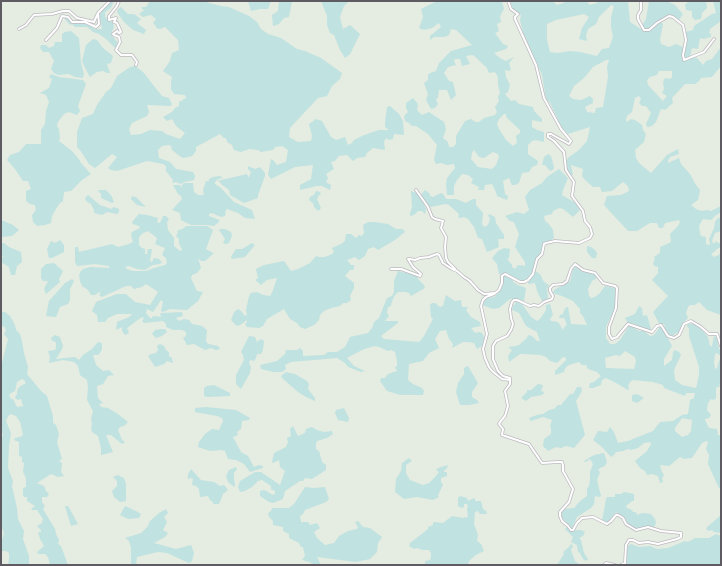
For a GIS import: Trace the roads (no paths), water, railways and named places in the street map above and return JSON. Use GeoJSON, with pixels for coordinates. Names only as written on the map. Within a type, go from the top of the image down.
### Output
{"type":"FeatureCollection","features":[{"type":"Feature","properties":{"kind":"street"},"geometry":{"type":"LineString","coordinates":[[19,29],[26,25],[32,16],[36,14],[43,15],[67,11],[71,12],[77,18],[94,22],[98,13],[110,1]]}},
{"type":"Feature","properties":{"kind":"street"},"geometry":{"type":"LineString","coordinates":[[119,1],[109,16],[109,20],[116,18],[114,22],[117,23],[121,32],[119,33],[117,31],[113,34],[118,36],[120,40],[116,50],[122,55],[132,55],[137,62],[136,65]]}},
{"type":"Feature","properties":{"kind":"street"},"geometry":{"type":"LineString","coordinates":[[508,1],[511,9],[518,14],[515,19],[540,75],[544,98],[561,129],[570,140],[569,144],[551,134],[548,134],[548,137],[564,152],[566,170],[574,182],[572,196],[583,211],[585,221],[590,227],[592,234],[590,238],[579,243],[555,241],[544,244],[542,254],[537,259],[534,270],[528,280],[520,282],[505,274],[502,278],[501,287],[496,293],[486,297],[481,303],[487,334],[484,355],[492,371],[502,379],[510,380]]}},
{"type":"Feature","properties":{"kind":"street"},"geometry":{"type":"LineString","coordinates":[[641,1],[641,10],[638,15],[638,19],[644,30],[649,30],[669,16],[681,23],[686,40],[683,56],[684,60],[704,52],[714,39]]}},
{"type":"Feature","properties":{"kind":"street"},"geometry":{"type":"LineString","coordinates":[[46,40],[57,28],[62,16],[68,17],[72,22],[85,22],[96,27],[99,24],[98,13]]}},
{"type":"Feature","properties":{"kind":"street"},"geometry":{"type":"LineString","coordinates":[[416,190],[428,207],[432,216],[435,219],[443,221],[441,228],[446,237],[445,247],[448,262],[484,294],[496,293]]}},
{"type":"Feature","properties":{"kind":"street"},"geometry":{"type":"LineString","coordinates":[[392,269],[401,269],[420,276],[421,274],[413,267],[408,259],[416,260],[436,254],[439,255],[443,263],[457,271]]}},
{"type":"Feature","properties":{"kind":"street"},"geometry":{"type":"LineString","coordinates":[[510,380],[510,378],[503,376],[500,373],[493,355],[495,342],[507,336],[511,330],[512,324],[510,318],[510,308],[512,302],[517,300],[530,306],[539,306],[552,299],[553,296],[550,288],[553,285],[563,284],[567,281],[575,264],[583,270],[595,273],[603,283],[615,286],[617,288],[616,308],[608,330],[612,339],[618,337],[628,324],[652,332],[657,326],[661,325],[668,336],[674,338],[679,335],[684,324],[691,321],[709,334],[717,334],[721,346]]}},
{"type":"Feature","properties":{"kind":"street"},"geometry":{"type":"LineString","coordinates":[[510,380],[510,384],[505,391],[508,406],[505,416],[499,423],[503,429],[502,435],[529,444],[542,463],[562,462],[563,471],[573,489],[570,500],[560,512],[560,516],[562,521],[571,530],[574,530],[576,524],[582,518],[592,517],[608,524],[618,514],[623,518],[626,524],[636,530],[648,527],[661,531],[682,533],[681,537],[662,544],[648,542],[642,543],[629,540],[626,545],[625,563],[622,565]]}},
{"type":"Feature","properties":{"kind":"street"},"geometry":{"type":"LineString","coordinates":[[604,565],[606,563],[615,565]]}}]}
